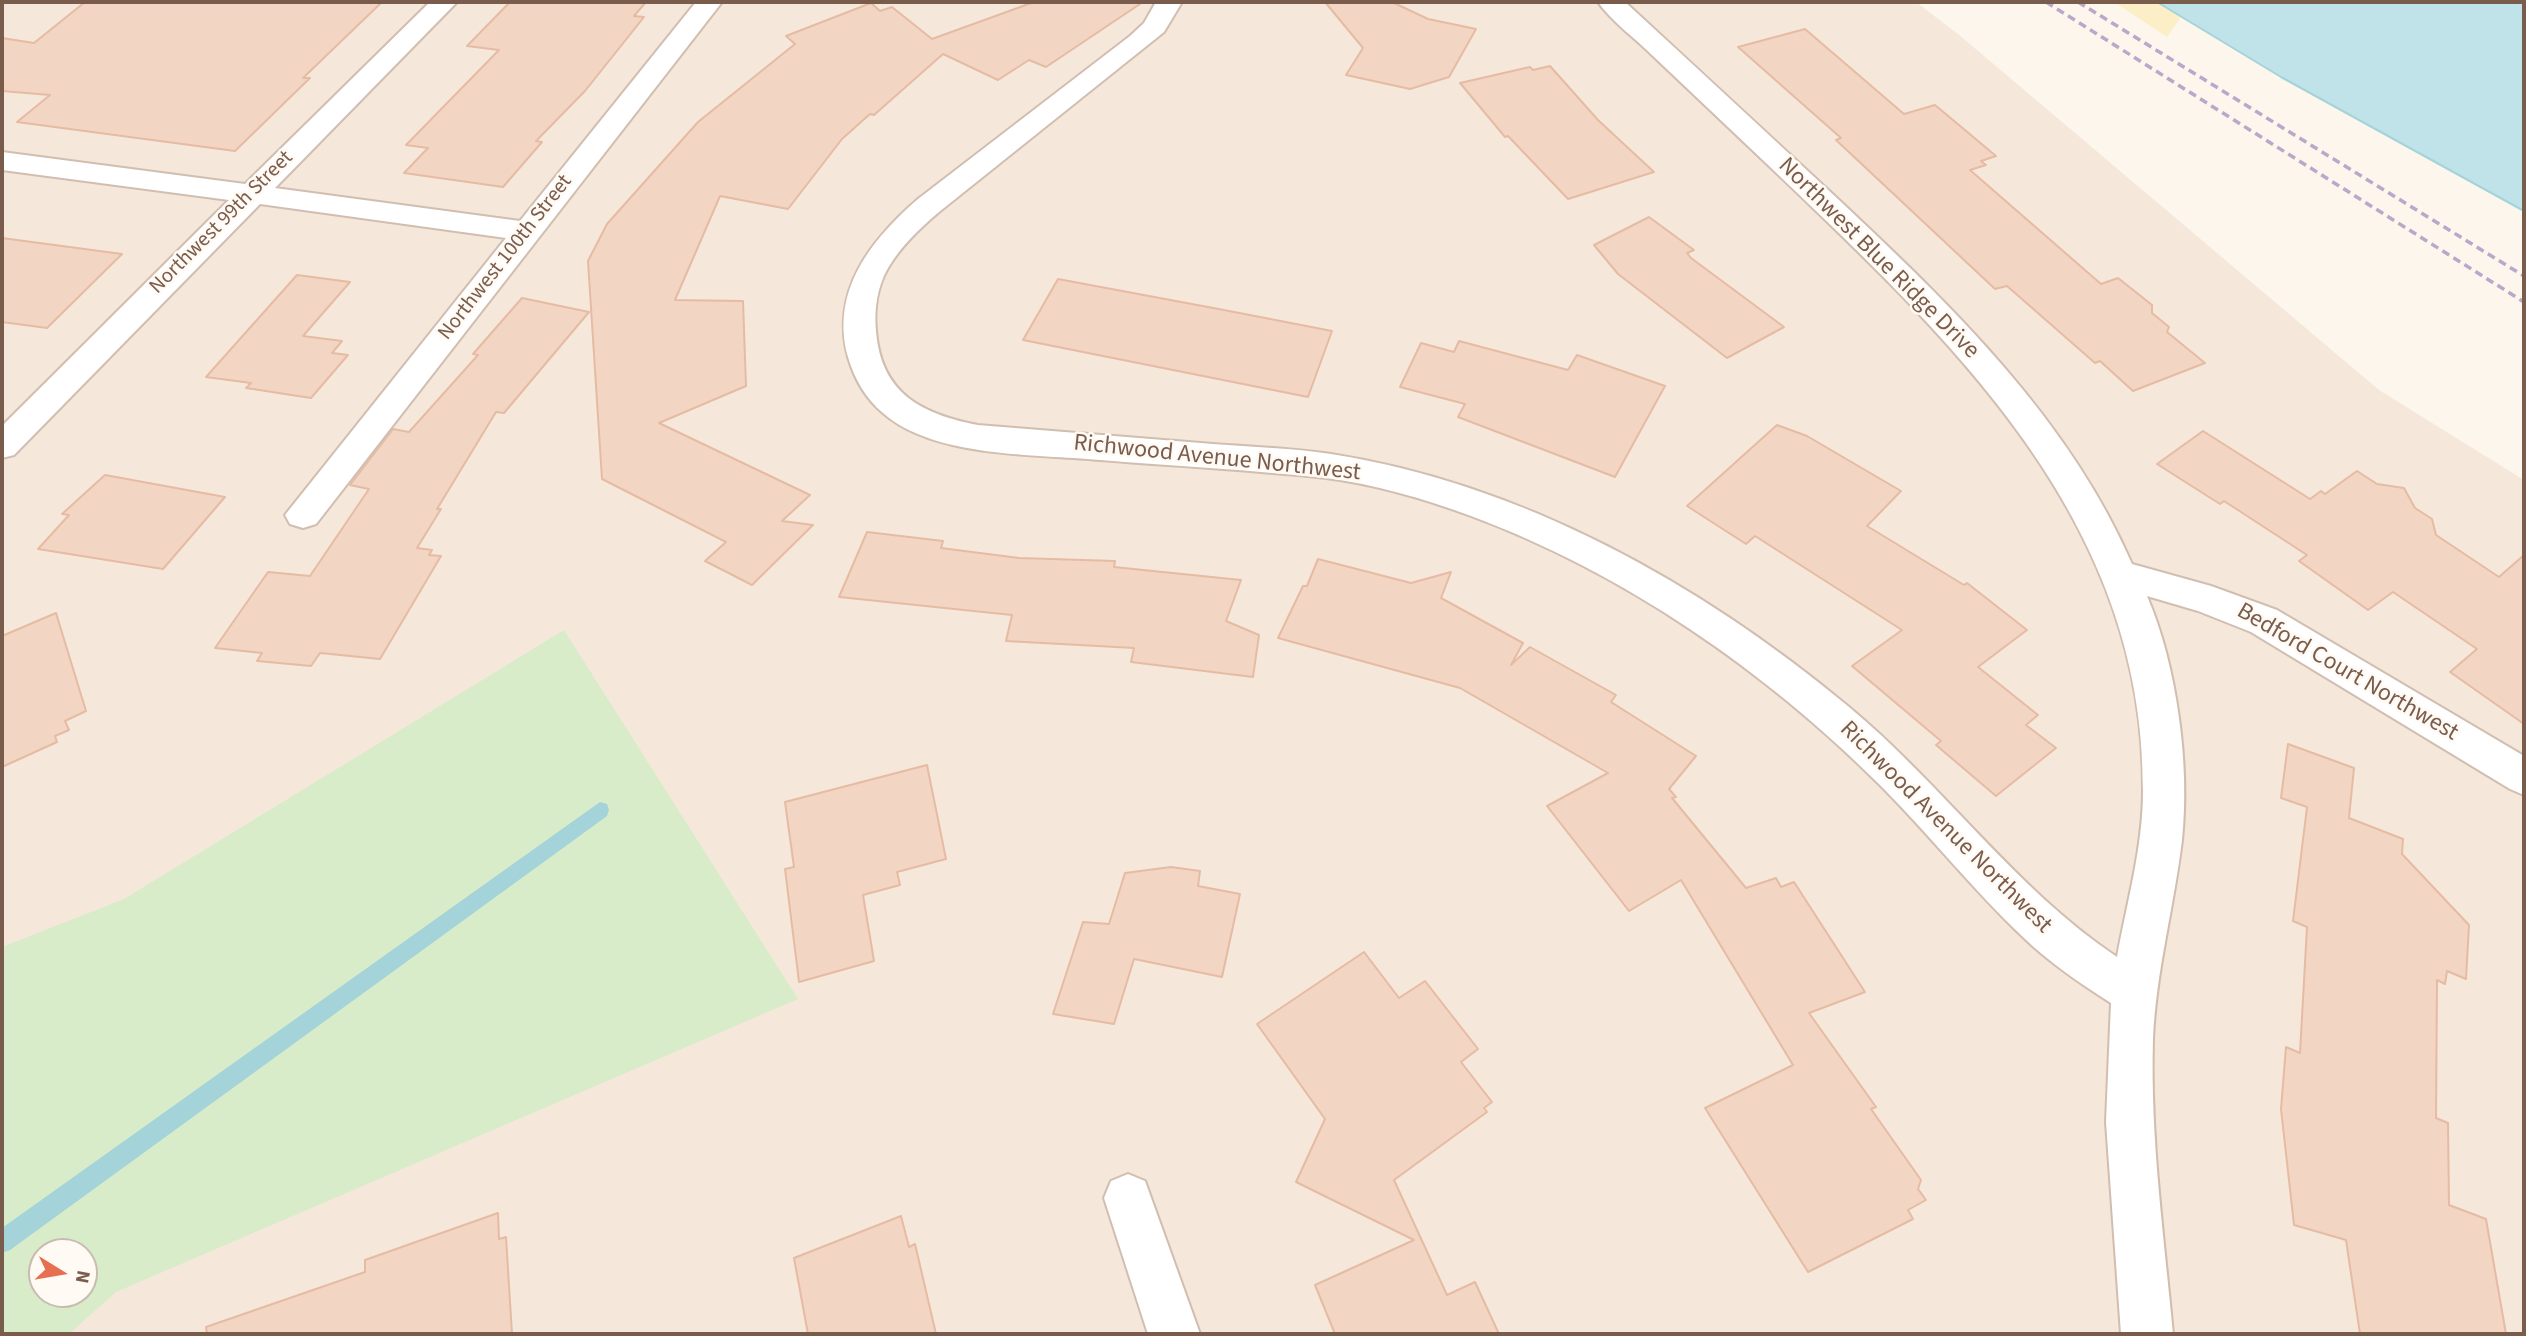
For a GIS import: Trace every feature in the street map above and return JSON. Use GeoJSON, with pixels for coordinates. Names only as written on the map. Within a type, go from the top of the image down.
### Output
{"type":"FeatureCollection","features":[{"type":"Feature","properties":{"kind":"street","name":"Northwest 99th Street"},"geometry":{"type":"LineString","coordinates":[[2,446],[444,2]]}},
{"type":"Feature","properties":{"kind":"street","name":"Northwest 100th Street"},"geometry":{"type":"LineString","coordinates":[[303,515],[709,2]]}},
{"type":"Feature","properties":{"kind":"street","name":"Richwood Avenue Northwest"},"geometry":{"type":"LineString","coordinates":[[1169,2],[1155,27],[1139,43],[956,184],[892,240],[874,266],[863,292],[859,319],[861,345],[869,371],[882,394],[902,413],[930,425],[978,437],[1329,466],[1380,476],[1469,501],[1567,542],[1708,622],[1785,679],[1840,723],[1894,772],[2041,926],[2081,959],[2134,993]]}},
{"type":"Feature","properties":{"kind":"street","name":"Northwest Blue Ridge Drive"},"geometry":{"type":"LineString","coordinates":[[1611,2],[1896,270],[1972,351],[2051,447],[2091,513],[2121,576],[2151,677],[2161,730],[2164,789],[2160,857],[2134,993],[2129,1101],[2137,1238],[2147,1334]]}},
{"type":"Feature","properties":{"kind":"street"},"geometry":{"type":"LineString","coordinates":[[2,161],[527,230]]}},
{"type":"Feature","properties":{"kind":"street","name":"Bedford Court Northwest"},"geometry":{"type":"LineString","coordinates":[[2121,576],[2179,589],[2223,603],[2264,621],[2524,777]]}},
{"type":"Feature","properties":{"kind":"street"},"geometry":{"type":"LineString","coordinates":[[1128,1198],[1174,1334]]}},
{"type":"Feature","properties":{"kind":"shaded area"},"geometry":{"type":"Polygon","coordinates":[[[2,2],[1916,2],[1958,34],[2379,390],[2524,480],[2524,1334],[2,1334],[2,2]]]}},
{"type":"Feature","properties":{"kind":"green space"},"geometry":{"type":"Polygon","coordinates":[[[564,630],[798,999],[116,1292],[69,1334],[2,1334],[2,947],[124,899],[564,630]]]}},
{"type":"Feature","properties":{"kind":"sand"},"geometry":{"type":"Polygon","coordinates":[[[2114,2],[2157,2],[2181,17],[2167,37],[2114,2]]]}},
{"type":"Feature","properties":{"kind":"water"},"geometry":{"type":"Polygon","coordinates":[[[2157,2],[2524,2],[2524,211],[2281,77],[2157,2]]]}},
{"type":"Feature","properties":{"kind":"building"},"geometry":{"type":"Polygon","coordinates":[[[85,2],[382,2],[303,78],[310,78],[235,151],[17,122],[50,95],[2,91],[2,38],[34,43],[85,2]]]}},
{"type":"Feature","properties":{"kind":"building"},"geometry":{"type":"Polygon","coordinates":[[[510,2],[646,2],[634,16],[644,17],[585,91],[536,141],[542,142],[503,187],[404,173],[428,148],[406,145],[499,50],[467,46],[510,2]]]}},
{"type":"Feature","properties":{"kind":"building"},"geometry":{"type":"Polygon","coordinates":[[[1034,2],[1143,2],[1046,67],[1029,60],[998,80],[943,54],[874,115],[870,114],[842,139],[788,209],[720,196],[675,300],[743,301],[746,386],[659,423],[810,495],[782,521],[813,525],[752,585],[705,561],[726,542],[602,479],[588,261],[607,224],[698,122],[795,44],[786,36],[871,3],[880,11],[892,7],[932,39],[1034,2]]]}},
{"type":"Feature","properties":{"kind":"building"},"geometry":{"type":"Polygon","coordinates":[[[1325,2],[1392,2],[1428,19],[1476,29],[1449,77],[1410,89],[1346,75],[1363,48],[1325,2]]]}},
{"type":"Feature","properties":{"kind":"building"},"geometry":{"type":"Polygon","coordinates":[[[1805,29],[1904,114],[1935,105],[1996,156],[1981,161],[1986,165],[1970,170],[2101,284],[2118,278],[2152,305],[2152,313],[2169,327],[2167,332],[2205,363],[2133,391],[2100,361],[2095,363],[2007,286],[1995,289],[1836,140],[1841,138],[1738,47],[1805,29]]]}},
{"type":"Feature","properties":{"kind":"building"},"geometry":{"type":"Polygon","coordinates":[[[1550,66],[1598,120],[1654,172],[1568,199],[1508,136],[1505,137],[1460,83],[1530,67],[1533,70],[1550,66]]]}},
{"type":"Feature","properties":{"kind":"building"},"geometry":{"type":"Polygon","coordinates":[[[1649,217],[1694,250],[1687,253],[1691,258],[1784,327],[1727,358],[1618,274],[1594,245],[1649,217]]]}},
{"type":"Feature","properties":{"kind":"building"},"geometry":{"type":"Polygon","coordinates":[[[2,238],[122,254],[47,328],[2,322],[2,238]]]}},
{"type":"Feature","properties":{"kind":"building"},"geometry":{"type":"Polygon","coordinates":[[[297,275],[350,282],[303,336],[342,341],[332,353],[348,355],[311,398],[246,388],[251,383],[206,377],[297,275]]]}},
{"type":"Feature","properties":{"kind":"building"},"geometry":{"type":"Polygon","coordinates":[[[1058,279],[1332,331],[1308,397],[1023,340],[1058,279]]]}},
{"type":"Feature","properties":{"kind":"building"},"geometry":{"type":"Polygon","coordinates":[[[522,298],[589,312],[504,413],[496,412],[437,509],[441,509],[417,548],[432,550],[429,555],[441,556],[380,659],[320,653],[311,666],[257,661],[262,653],[215,648],[268,572],[310,576],[369,489],[350,485],[393,429],[409,432],[478,355],[473,354],[522,298]]]}},
{"type":"Feature","properties":{"kind":"building"},"geometry":{"type":"Polygon","coordinates":[[[1459,341],[1568,370],[1577,355],[1665,386],[1615,477],[1458,417],[1465,404],[1400,387],[1421,343],[1454,352],[1459,341]]]}},
{"type":"Feature","properties":{"kind":"building"},"geometry":{"type":"Polygon","coordinates":[[[1777,425],[1807,436],[1901,491],[1867,526],[1964,585],[1967,583],[2027,630],[1978,667],[2038,715],[2026,725],[2056,748],[1996,796],[1936,745],[1941,741],[1852,666],[1902,630],[1755,536],[1746,544],[1687,506],[1777,425]]]}},
{"type":"Feature","properties":{"kind":"building"},"geometry":{"type":"Polygon","coordinates":[[[2203,431],[2310,499],[2321,491],[2325,494],[2357,471],[2377,484],[2404,488],[2415,508],[2432,519],[2436,535],[2499,577],[2524,555],[2524,724],[2450,672],[2477,649],[2393,592],[2368,610],[2299,561],[2307,555],[2224,501],[2220,504],[2157,464],[2203,431]]]}},
{"type":"Feature","properties":{"kind":"building"},"geometry":{"type":"Polygon","coordinates":[[[105,475],[225,497],[163,569],[38,549],[69,515],[62,514],[105,475]]]}},
{"type":"Feature","properties":{"kind":"building"},"geometry":{"type":"Polygon","coordinates":[[[867,532],[943,541],[941,548],[1019,558],[1115,561],[1114,567],[1241,580],[1226,621],[1259,635],[1253,677],[1131,662],[1134,648],[1006,641],[1012,615],[839,597],[867,532]]]}},
{"type":"Feature","properties":{"kind":"building"},"geometry":{"type":"Polygon","coordinates":[[[1318,559],[1411,583],[1451,572],[1441,598],[1523,643],[1511,665],[1530,647],[1616,695],[1611,702],[1696,756],[1669,789],[1676,797],[1672,798],[1746,888],[1776,878],[1781,887],[1794,882],[1865,992],[1809,1013],[1876,1107],[1871,1109],[1921,1180],[1918,1189],[1926,1200],[1908,1210],[1913,1219],[1808,1272],[1705,1108],[1793,1065],[1681,880],[1629,911],[1547,806],[1608,773],[1460,688],[1278,638],[1303,586],[1307,586],[1318,559]]]}},
{"type":"Feature","properties":{"kind":"building"},"geometry":{"type":"Polygon","coordinates":[[[56,613],[86,711],[65,721],[69,730],[55,736],[57,742],[2,767],[2,636],[56,613]]]}},
{"type":"Feature","properties":{"kind":"building"},"geometry":{"type":"Polygon","coordinates":[[[2288,744],[2354,768],[2349,818],[2403,839],[2402,854],[2469,925],[2466,979],[2447,971],[2445,984],[2437,980],[2436,1118],[2448,1123],[2449,1205],[2486,1219],[2506,1334],[2360,1334],[2346,1240],[2294,1225],[2281,1109],[2286,1047],[2300,1053],[2307,927],[2293,921],[2307,807],[2281,798],[2288,744]]]}},
{"type":"Feature","properties":{"kind":"building"},"geometry":{"type":"Polygon","coordinates":[[[927,765],[946,859],[897,872],[900,885],[863,895],[874,961],[799,982],[785,869],[794,867],[785,802],[927,765]]]}},
{"type":"Feature","properties":{"kind":"building"},"geometry":{"type":"Polygon","coordinates":[[[1171,867],[1200,871],[1198,886],[1240,894],[1222,977],[1134,959],[1114,1024],[1053,1014],[1083,922],[1109,924],[1125,873],[1171,867]]]}},
{"type":"Feature","properties":{"kind":"building"},"geometry":{"type":"Polygon","coordinates":[[[1364,952],[1399,998],[1425,981],[1478,1049],[1461,1062],[1492,1102],[1484,1108],[1487,1112],[1394,1180],[1447,1295],[1475,1282],[1499,1334],[1335,1334],[1315,1285],[1414,1240],[1296,1182],[1325,1119],[1257,1024],[1364,952]]]}},
{"type":"Feature","properties":{"kind":"building"},"geometry":{"type":"Polygon","coordinates":[[[498,1213],[499,1239],[506,1237],[512,1334],[207,1334],[206,1327],[365,1272],[365,1260],[498,1213]]]}},
{"type":"Feature","properties":{"kind":"building"},"geometry":{"type":"Polygon","coordinates":[[[901,1216],[909,1247],[915,1244],[936,1334],[808,1334],[794,1258],[901,1216]]]}},
{"type":"Feature","properties":{"kind":"waterway"},"geometry":{"type":"LineString","coordinates":[[2,1242],[600,810]]}},
{"type":"Feature","properties":{"kind":"railway"},"geometry":{"type":"LineString","coordinates":[[2046,2],[2524,302]]}},
{"type":"Feature","properties":{"kind":"railway"},"geometry":{"type":"LineString","coordinates":[[2078,2],[2524,276]]}}]}
